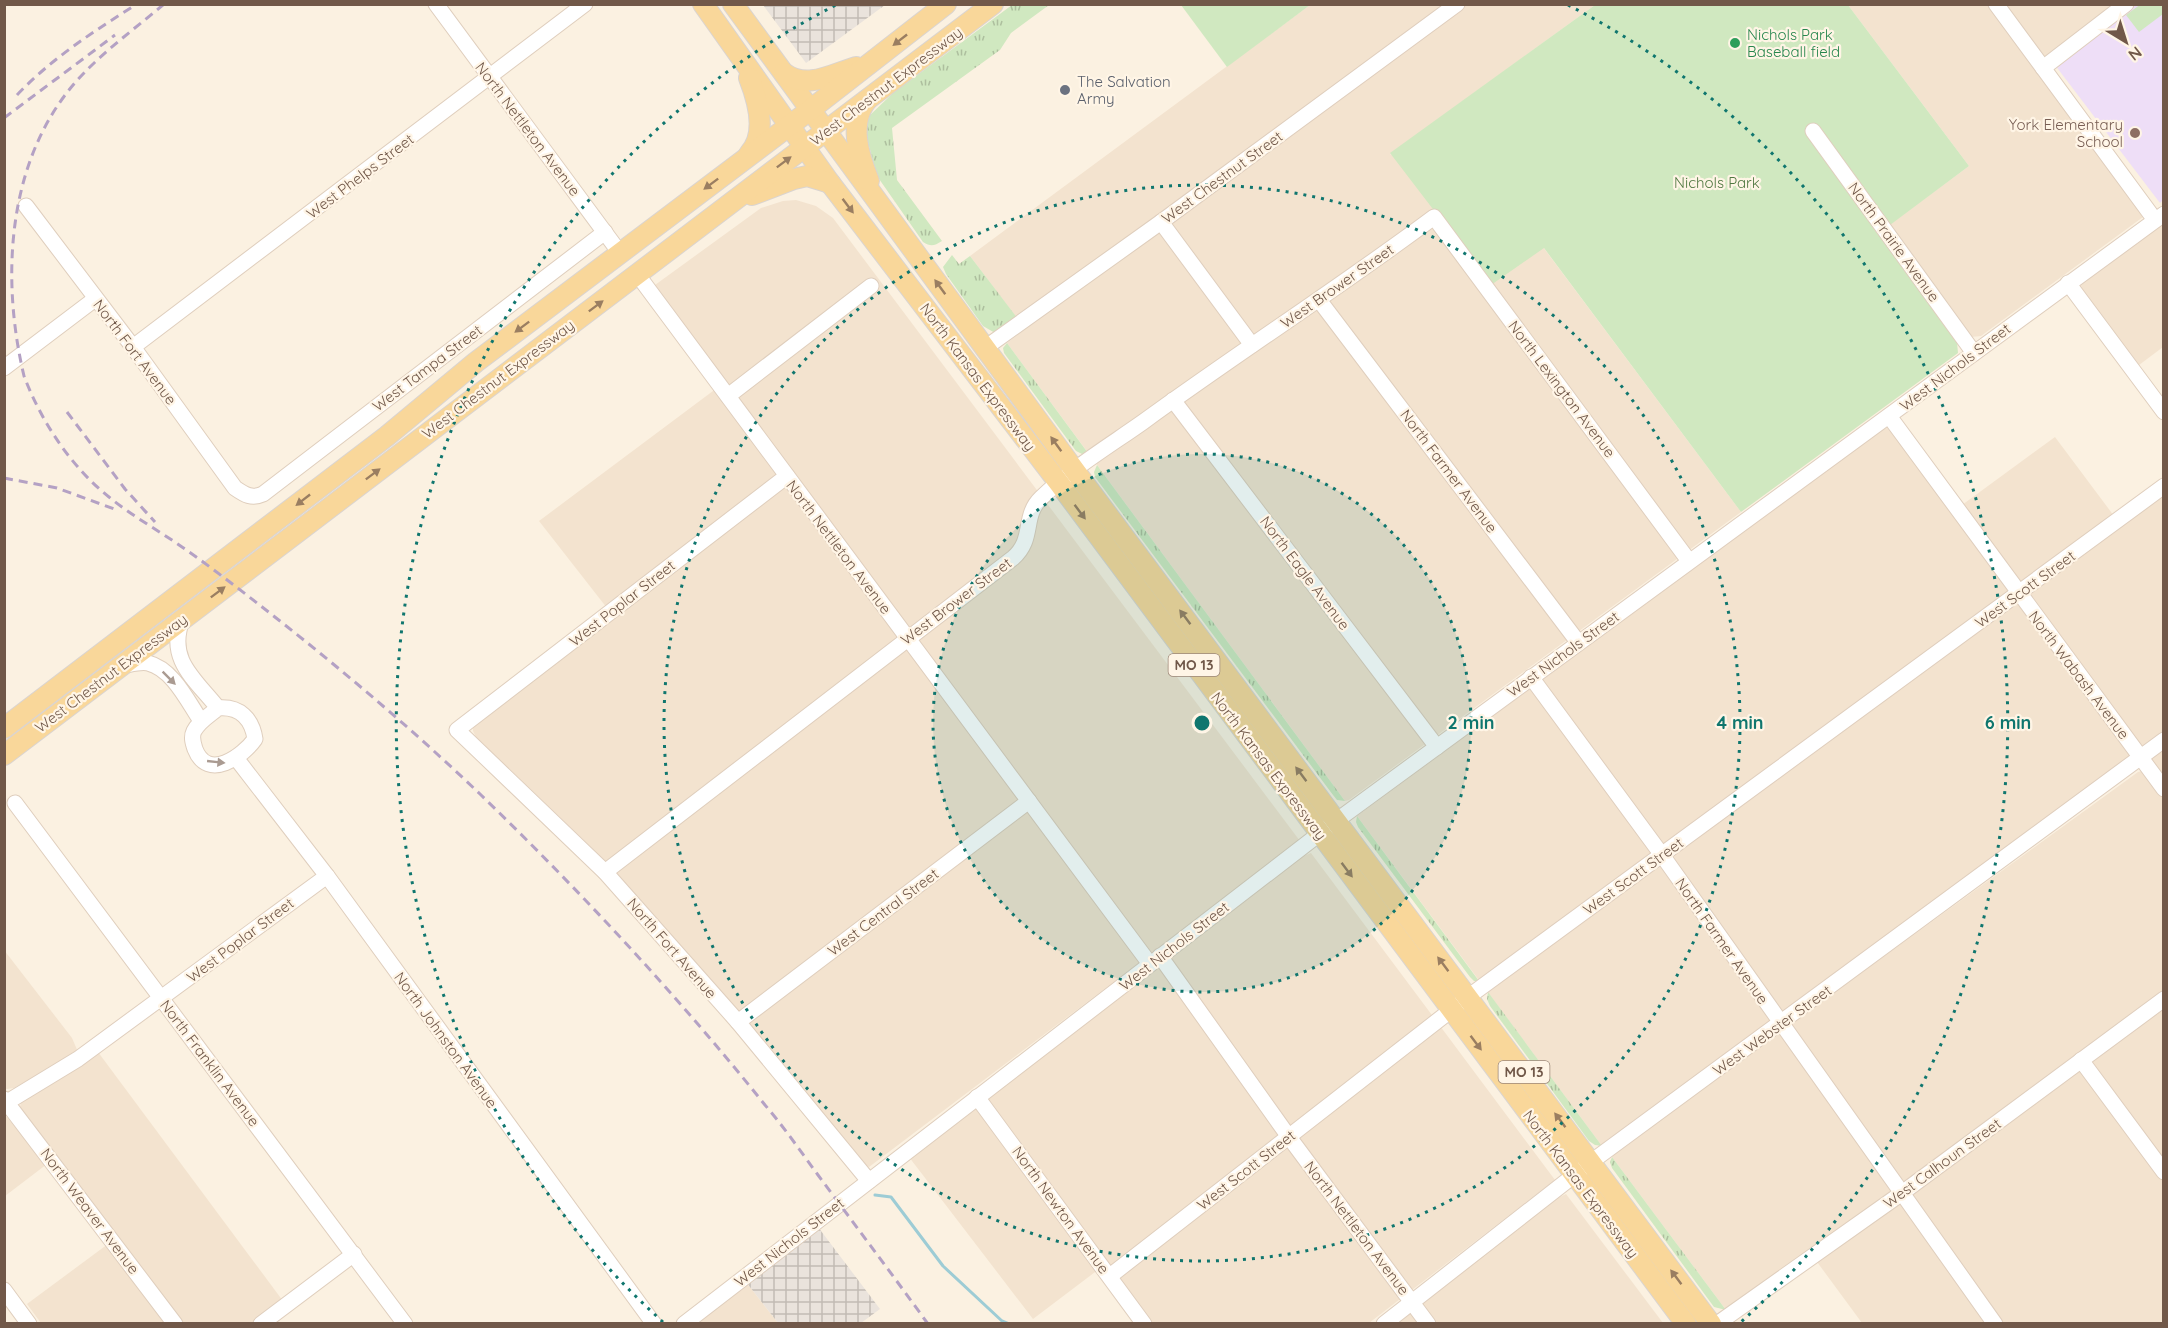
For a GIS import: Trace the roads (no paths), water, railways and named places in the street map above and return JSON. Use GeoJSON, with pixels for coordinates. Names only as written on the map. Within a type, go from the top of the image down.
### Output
{"type":"FeatureCollection","features":[{"type":"Feature","properties":{"kind":"main road","name":"North Kansas Expressway"},"geometry":{"type":"LineString","coordinates":[[703,4],[830,183],[1059,483],[1686,1323]]}},
{"type":"Feature","properties":{"kind":"main road","name":"North Kansas Expressway"},"geometry":{"type":"LineString","coordinates":[[733,4],[1075,471],[1711,1323]]}},
{"type":"Feature","properties":{"kind":"main road","name":"West Chestnut Expressway"},"geometry":{"type":"LineString","coordinates":[[4,728],[387,436],[476,362],[810,110],[946,4]]}},
{"type":"Feature","properties":{"kind":"main road","name":"West Chestnut Expressway"},"geometry":{"type":"LineString","coordinates":[[4,755],[993,4]]}},
{"type":"Feature","properties":{"kind":"main road"},"geometry":{"type":"LineString","coordinates":[[736,50],[750,80],[758,106],[760,124],[758,141],[754,149],[740,162]]}},
{"type":"Feature","properties":{"kind":"main road"},"geometry":{"type":"LineString","coordinates":[[784,73],[796,80],[814,81],[870,63]]}},
{"type":"Feature","properties":{"kind":"main road"},"geometry":{"type":"LineString","coordinates":[[867,100],[862,106],[856,136],[862,163],[876,200]]}},
{"type":"Feature","properties":{"kind":"main road"},"geometry":{"type":"LineString","coordinates":[[730,204],[807,176],[830,183]]}},
{"type":"Feature","properties":{"kind":"street","name":"North Nettleton Avenue"},"geometry":{"type":"LineString","coordinates":[[436,4],[620,253]]}},
{"type":"Feature","properties":{"kind":"street","name":"West Phelps Street"},"geometry":{"type":"LineString","coordinates":[[134,347],[585,4]]}},
{"type":"Feature","properties":{"kind":"street","name":"West Chestnut Street"},"geometry":{"type":"LineString","coordinates":[[985,348],[1161,222],[1457,4]]}},
{"type":"Feature","properties":{"kind":"street"},"geometry":{"type":"LineString","coordinates":[[1996,4],[2159,217]]}},
{"type":"Feature","properties":{"kind":"street"},"geometry":{"type":"LineString","coordinates":[[2043,68],[2126,4]]}},
{"type":"Feature","properties":{"kind":"street","name":"North Prairie Avenue"},"geometry":{"type":"LineString","coordinates":[[1813,131],[1974,353]]}},
{"type":"Feature","properties":{"kind":"street","name":"North Fort Avenue"},"geometry":{"type":"LineString","coordinates":[[26,206],[134,347],[235,488],[246,495]]}},
{"type":"Feature","properties":{"kind":"street","name":"West Brower Street"},"geometry":{"type":"LineString","coordinates":[[604,872],[1017,555],[1025,544],[1030,518],[1037,503],[1059,483],[1173,400],[1362,271],[1434,217]]}},
{"type":"Feature","properties":{"kind":"street","name":"North Lexington Avenue"},"geometry":{"type":"LineString","coordinates":[[1434,217],[1689,561]]}},
{"type":"Feature","properties":{"kind":"street","name":"West Nichols Street"},"geometry":{"type":"LineString","coordinates":[[684,1323],[1336,820],[2159,217]]}},
{"type":"Feature","properties":{"kind":"street"},"geometry":{"type":"LineString","coordinates":[[1161,222],[1252,345]]}},
{"type":"Feature","properties":{"kind":"street","name":"West Tampa Street"},"geometry":{"type":"LineString","coordinates":[[246,495],[255,497],[263,494],[605,232]]}},
{"type":"Feature","properties":{"kind":"street","name":"North Nettleton Avenue"},"geometry":{"type":"LineString","coordinates":[[637,274],[1029,801],[1155,960],[1428,1323]]}},
{"type":"Feature","properties":{"kind":"street"},"geometry":{"type":"LineString","coordinates":[[2068,283],[2163,412]]}},
{"type":"Feature","properties":{"kind":"street"},"geometry":{"type":"LineString","coordinates":[[728,396],[871,286]]}},
{"type":"Feature","properties":{"kind":"street"},"geometry":{"type":"LineString","coordinates":[[4,368],[95,299]]}},
{"type":"Feature","properties":{"kind":"street","name":"North Farmer Avenue"},"geometry":{"type":"LineString","coordinates":[[1319,300],[1578,642]]}},
{"type":"Feature","properties":{"kind":"street","name":"North Eagle Avenue"},"geometry":{"type":"LineString","coordinates":[[1173,400],[1437,747]]}},
{"type":"Feature","properties":{"kind":"street","name":"North Wabash Avenue"},"geometry":{"type":"LineString","coordinates":[[1889,416],[2163,789]]}},
{"type":"Feature","properties":{"kind":"street","name":"West Poplar Street"},"geometry":{"type":"LineString","coordinates":[[457,730],[787,476]]}},
{"type":"Feature","properties":{"kind":"street","name":"West Scott Street"},"geometry":{"type":"LineString","coordinates":[[1110,1276],[1468,997],[2163,486]]}},
{"type":"Feature","properties":{"kind":"street"},"geometry":{"type":"LineString","coordinates":[[182,620],[176,635],[178,655],[184,666],[218,708]]}},
{"type":"Feature","properties":{"kind":"street"},"geometry":{"type":"LineString","coordinates":[[120,666],[147,662],[160,669],[172,678],[201,721]]}},
{"type":"Feature","properties":{"kind":"street","name":"North Farmer Avenue"},"geometry":{"type":"LineString","coordinates":[[1532,677],[1662,855],[1995,1323]]}},
{"type":"Feature","properties":{"kind":"street"},"geometry":{"type":"LineString","coordinates":[[225,707],[250,719],[255,739],[247,750],[236,758],[226,763],[213,764],[203,760],[192,741],[193,733],[201,721],[218,708],[225,707]]}},
{"type":"Feature","properties":{"kind":"street","name":"North Fort Avenue"},"geometry":{"type":"LineString","coordinates":[[457,730],[604,872],[738,1022],[869,1181]]}},
{"type":"Feature","properties":{"kind":"street","name":"West Webster Street"},"geometry":{"type":"LineString","coordinates":[[1384,1323],[1591,1162],[2163,740]]}},
{"type":"Feature","properties":{"kind":"street","name":"North Johnston Avenue"},"geometry":{"type":"LineString","coordinates":[[236,758],[327,876],[654,1323]]}},
{"type":"Feature","properties":{"kind":"street","name":"West Central Street"},"geometry":{"type":"LineString","coordinates":[[738,1022],[1029,801]]}},
{"type":"Feature","properties":{"kind":"street","name":"North Franklin Avenue"},"geometry":{"type":"LineString","coordinates":[[15,803],[405,1323]]}},
{"type":"Feature","properties":{"kind":"street","name":"West Poplar Street"},"geometry":{"type":"LineString","coordinates":[[5,1102],[78,1059],[163,999],[327,876]]}},
{"type":"Feature","properties":{"kind":"street","name":"West Calhoun Street"},"geometry":{"type":"LineString","coordinates":[[1718,1323],[1902,1193],[2163,999]]}},
{"type":"Feature","properties":{"kind":"street"},"geometry":{"type":"LineString","coordinates":[[2081,1060],[2163,1172]]}},
{"type":"Feature","properties":{"kind":"street","name":"North Newton Avenue"},"geometry":{"type":"LineString","coordinates":[[977,1097],[1144,1323]]}},
{"type":"Feature","properties":{"kind":"street","name":"North Weaver Avenue"},"geometry":{"type":"LineString","coordinates":[[5,1102],[175,1323]]}},
{"type":"Feature","properties":{"kind":"street"},"geometry":{"type":"LineString","coordinates":[[261,1323],[354,1254]]}},
{"type":"Feature","properties":{"kind":"street"},"geometry":{"type":"LineString","coordinates":[[5,1293],[29,1323]]}},
{"type":"Feature","properties":{"kind":"waterway"},"geometry":{"type":"LineString","coordinates":[[875,1195],[891,1197],[943,1266],[1002,1321],[1009,1324]]}},
{"type":"Feature","properties":{"kind":"railway"},"geometry":{"type":"LineString","coordinates":[[17,95],[89,35],[137,4]]}},
{"type":"Feature","properties":{"kind":"railway"},"geometry":{"type":"LineString","coordinates":[[164,4],[93,64],[58,105],[39,139],[25,177],[16,216],[12,257],[12,297],[24,376],[48,426],[70,457],[95,485],[225,578],[294,632],[454,770],[555,868],[663,984],[732,1064],[772,1113],[928,1324]]}},
{"type":"Feature","properties":{"kind":"railway"},"geometry":{"type":"LineString","coordinates":[[4,118],[115,35]]}},
{"type":"Feature","properties":{"kind":"railway"},"geometry":{"type":"LineString","coordinates":[[67,412],[125,489],[155,522]]}},
{"type":"Feature","properties":{"kind":"railway"},"geometry":{"type":"LineString","coordinates":[[4,478],[57,488],[117,510]]}},
{"type":"Feature","properties":{"kind":"place","name":"Nichols Park Baseball field"},"geometry":{"type":"Point","coordinates":[1735,43]}},
{"type":"Feature","properties":{"kind":"place","name":"The Salvation Army"},"geometry":{"type":"Point","coordinates":[1065,90]}},
{"type":"Feature","properties":{"kind":"place","name":"York Elementary School"},"geometry":{"type":"Point","coordinates":[2135,133]}},
{"type":"Feature","properties":{"kind":"park label","name":"Nichols Park"},"geometry":{"type":"Point","coordinates":[1717,182]}}]}
